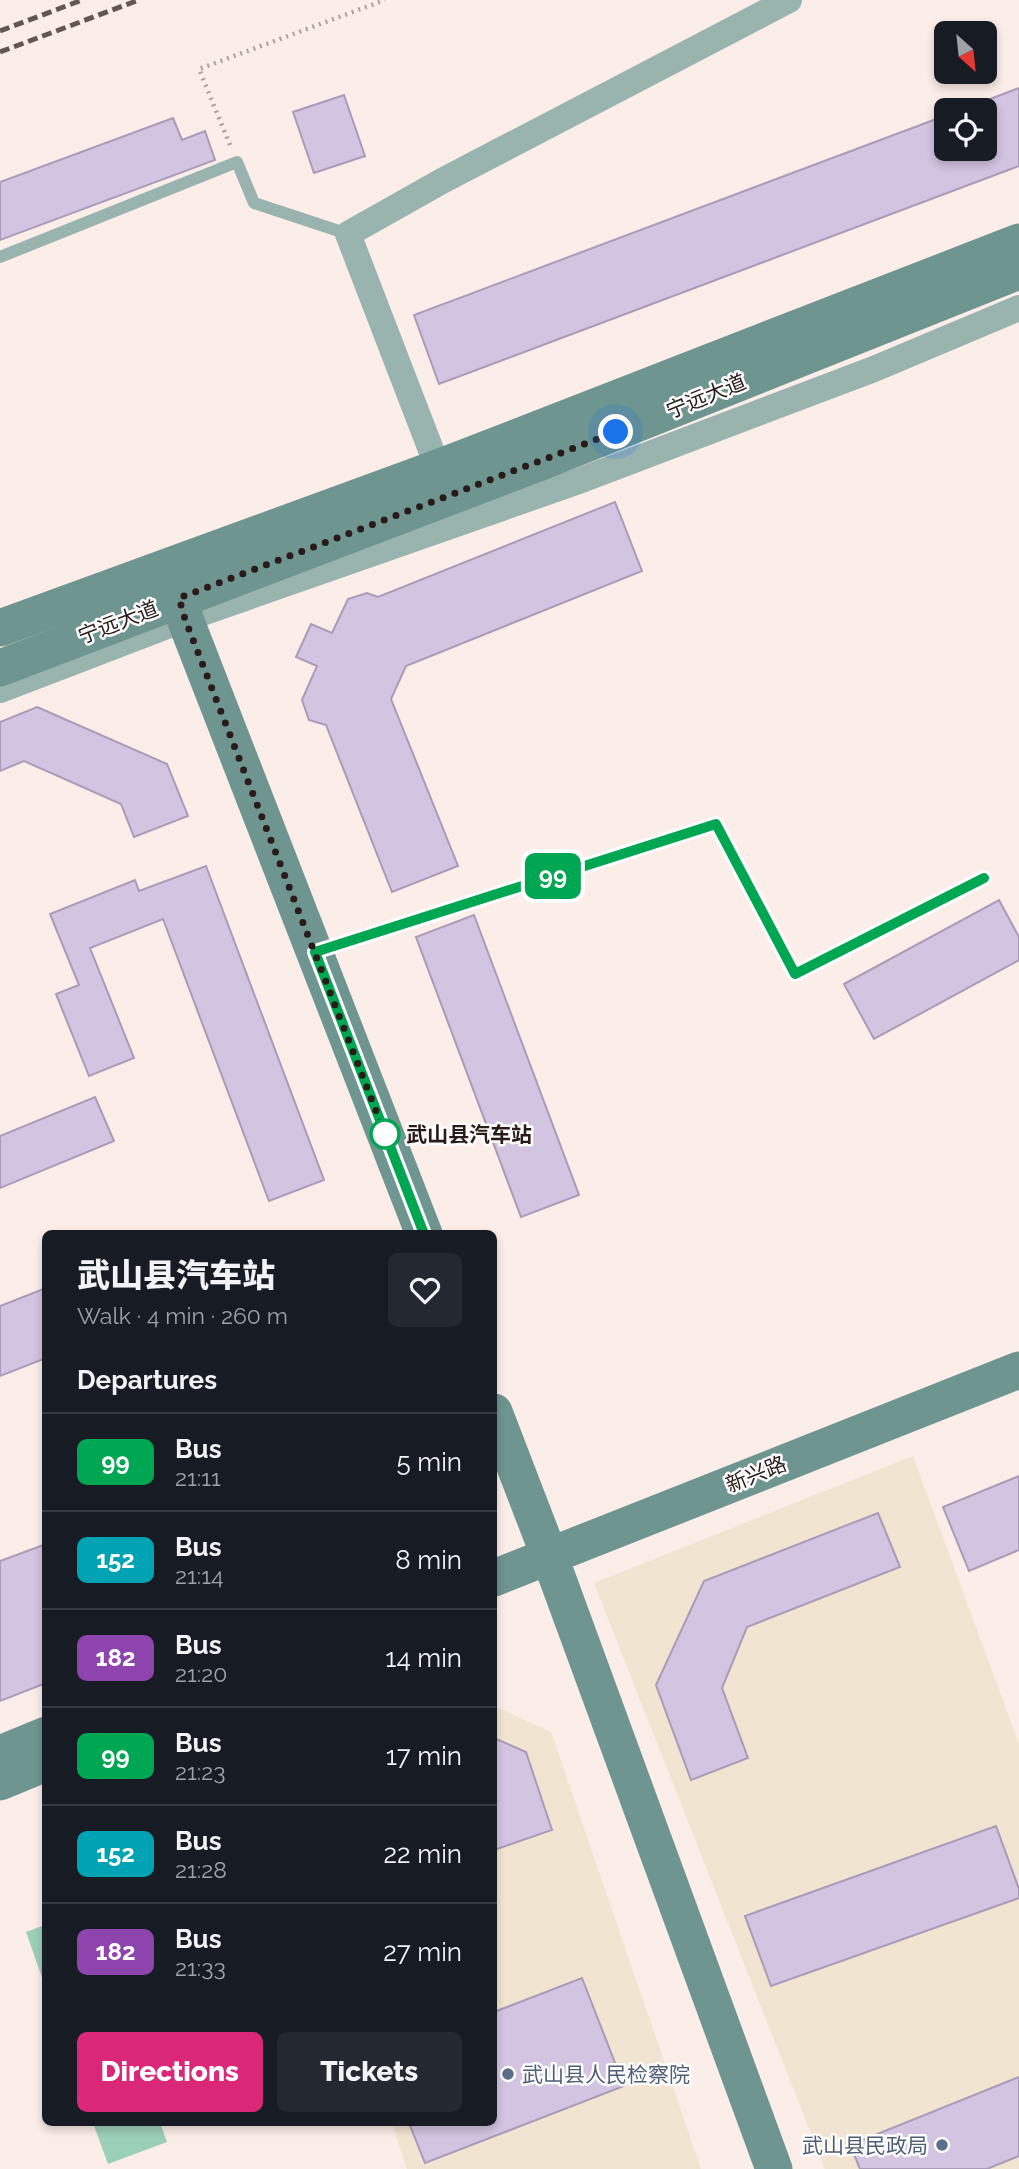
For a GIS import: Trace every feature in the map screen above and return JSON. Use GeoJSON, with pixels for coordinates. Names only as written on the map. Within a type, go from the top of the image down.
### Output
{"type":"FeatureCollection","features":[{"type":"Feature","properties":{"kind":"main road","name":"宁远大道"},"geometry":{"type":"LineString","coordinates":[[0,628],[177,595],[438,467],[1019,242]]}},
{"type":"Feature","properties":{"kind":"main road","name":"宁远大道"},"geometry":{"type":"LineString","coordinates":[[0,668],[177,595],[541,461],[1019,271]]}},
{"type":"Feature","properties":{"kind":"main road"},"geometry":{"type":"LineString","coordinates":[[177,595],[422,1230]]}},
{"type":"Feature","properties":{"kind":"main road","name":"新兴路"},"geometry":{"type":"LineString","coordinates":[[497,1576],[545,1544],[1019,1343]]}},
{"type":"Feature","properties":{"kind":"main road","name":"新兴路"},"geometry":{"type":"LineString","coordinates":[[497,1552],[545,1544],[1019,1370]]}},
{"type":"Feature","properties":{"kind":"main road"},"geometry":{"type":"LineString","coordinates":[[497,1420],[774,2169]]}},
{"type":"Feature","properties":{"kind":"main road"},"geometry":{"type":"LineString","coordinates":[[0,1754],[42,1737]]}},
{"type":"Feature","properties":{"kind":"main road"},"geometry":{"type":"LineString","coordinates":[[0,1782],[42,1765]]}},
{"type":"Feature","properties":{"kind":"street"},"geometry":{"type":"LineString","coordinates":[[438,467],[348,234],[442,181],[789,0]]}},
{"type":"Feature","properties":{"kind":"street","name":"宁远大道"},"geometry":{"type":"LineString","coordinates":[[0,690],[177,595],[576,482],[874,369],[1019,308]]}},
{"type":"Feature","properties":{"kind":"lane"},"geometry":{"type":"LineString","coordinates":[[0,257],[237,162],[254,203],[348,234]]}},
{"type":"Feature","properties":{"kind":"lane"},"geometry":{"type":"LineString","coordinates":[[315,952],[716,824],[795,974],[984,878]]}},
{"type":"Feature","properties":{"kind":"path"},"geometry":{"type":"LineString","coordinates":[[237,162],[199,69],[385,0]]}},
{"type":"Feature","properties":{"kind":"shaded area"},"geometry":{"type":"Polygon","coordinates":[[[913,1456],[1019,1744],[1019,2169],[825,2169],[594,1583],[913,1456]]]}},
{"type":"Feature","properties":{"kind":"shaded area"},"geometry":{"type":"Polygon","coordinates":[[[497,1707],[551,1732],[701,2169],[407,2169],[393,2126],[497,2126],[497,1707]]]}},
{"type":"Feature","properties":{"kind":"green space"},"geometry":{"type":"Polygon","coordinates":[[[42,1926],[42,1977],[26,1932],[42,1926]]]}},
{"type":"Feature","properties":{"kind":"green space"},"geometry":{"type":"Polygon","coordinates":[[[94,2126],[161,2126],[167,2142],[108,2164],[94,2126]]]}},
{"type":"Feature","properties":{"kind":"building"},"geometry":{"type":"Polygon","coordinates":[[[1019,88],[1019,166],[439,384],[414,315],[934,120],[934,161],[997,161],[997,98],[993,98],[1019,88]]]}},
{"type":"Feature","properties":{"kind":"building"},"geometry":{"type":"Polygon","coordinates":[[[344,95],[365,156],[314,173],[293,112],[344,95]]]}},
{"type":"Feature","properties":{"kind":"building"},"geometry":{"type":"Polygon","coordinates":[[[173,118],[182,140],[205,131],[215,160],[0,240],[0,182],[173,118]]]}},
{"type":"Feature","properties":{"kind":"building"},"geometry":{"type":"Polygon","coordinates":[[[615,502],[642,571],[406,666],[391,699],[458,866],[392,892],[326,725],[309,720],[302,700],[317,666],[296,657],[311,624],[332,633],[348,599],[367,593],[378,597],[615,502]]]}},
{"type":"Feature","properties":{"kind":"building"},"geometry":{"type":"Polygon","coordinates":[[[37,707],[167,764],[188,816],[134,837],[121,804],[24,761],[0,771],[0,722],[37,707]]]}},
{"type":"Feature","properties":{"kind":"building"},"geometry":{"type":"Polygon","coordinates":[[[206,866],[324,1180],[269,1201],[163,919],[90,948],[134,1058],[89,1076],[56,994],[79,985],[50,914],[135,880],[139,891],[206,866]]]}},
{"type":"Feature","properties":{"kind":"building"},"geometry":{"type":"Polygon","coordinates":[[[999,900],[1019,937],[1019,960],[874,1039],[844,984],[999,900]]]}},
{"type":"Feature","properties":{"kind":"building"},"geometry":{"type":"Polygon","coordinates":[[[474,915],[579,1195],[521,1217],[416,937],[474,915]]]}},
{"type":"Feature","properties":{"kind":"building"},"geometry":{"type":"Polygon","coordinates":[[[95,1097],[114,1141],[0,1188],[0,1136],[95,1097]]]}},
{"type":"Feature","properties":{"kind":"building"},"geometry":{"type":"Polygon","coordinates":[[[42,1290],[42,1360],[0,1376],[0,1306],[42,1290]]]}},
{"type":"Feature","properties":{"kind":"building"},"geometry":{"type":"Polygon","coordinates":[[[1019,1476],[1019,1550],[969,1571],[943,1507],[1019,1476]]]}},
{"type":"Feature","properties":{"kind":"building"},"geometry":{"type":"Polygon","coordinates":[[[878,1513],[900,1567],[747,1627],[722,1688],[748,1758],[691,1780],[656,1685],[704,1581],[878,1513]]]}},
{"type":"Feature","properties":{"kind":"building"},"geometry":{"type":"Polygon","coordinates":[[[42,1545],[42,1685],[0,1701],[0,1561],[42,1545]]]}},
{"type":"Feature","properties":{"kind":"building"},"geometry":{"type":"Polygon","coordinates":[[[497,1739],[526,1752],[552,1830],[497,1849],[497,1739]]]}},
{"type":"Feature","properties":{"kind":"building"},"geometry":{"type":"Polygon","coordinates":[[[996,1826],[1019,1889],[1019,1898],[771,1986],[745,1916],[996,1826]]]}},
{"type":"Feature","properties":{"kind":"building"},"geometry":{"type":"Polygon","coordinates":[[[582,1978],[624,2086],[425,2163],[410,2126],[497,2126],[497,2011],[582,1978]]]}},
{"type":"Feature","properties":{"kind":"building"},"geometry":{"type":"Polygon","coordinates":[[[1019,2077],[1019,2156],[987,2169],[860,2169],[850,2145],[1019,2077]]]}},
{"type":"Feature","properties":{"kind":"railway"},"geometry":{"type":"LineString","coordinates":[[0,31],[82,0]]}},
{"type":"Feature","properties":{"kind":"railway"},"geometry":{"type":"LineString","coordinates":[[0,52],[139,0]]}},
{"type":"Feature","properties":{"kind":"bus line","name":"99"},"geometry":{"type":"LineString","coordinates":[[422,1230],[315,952],[716,824],[795,974],[984,878]]}},
{"type":"Feature","properties":{"kind":"place","name":"武山县汽车站"},"geometry":{"type":"Point","coordinates":[385,1134]}},
{"type":"Feature","properties":{"kind":"place","name":"武山县人民检察院"},"geometry":{"type":"Point","coordinates":[508,2074]}},
{"type":"Feature","properties":{"kind":"place","name":"武山县民政局"},"geometry":{"type":"Point","coordinates":[942,2145]}},
{"type":"Feature","properties":{"kind":"route"},"geometry":{"type":"LineString","coordinates":[[385,1134],[179,598],[616,432]]}}]}
